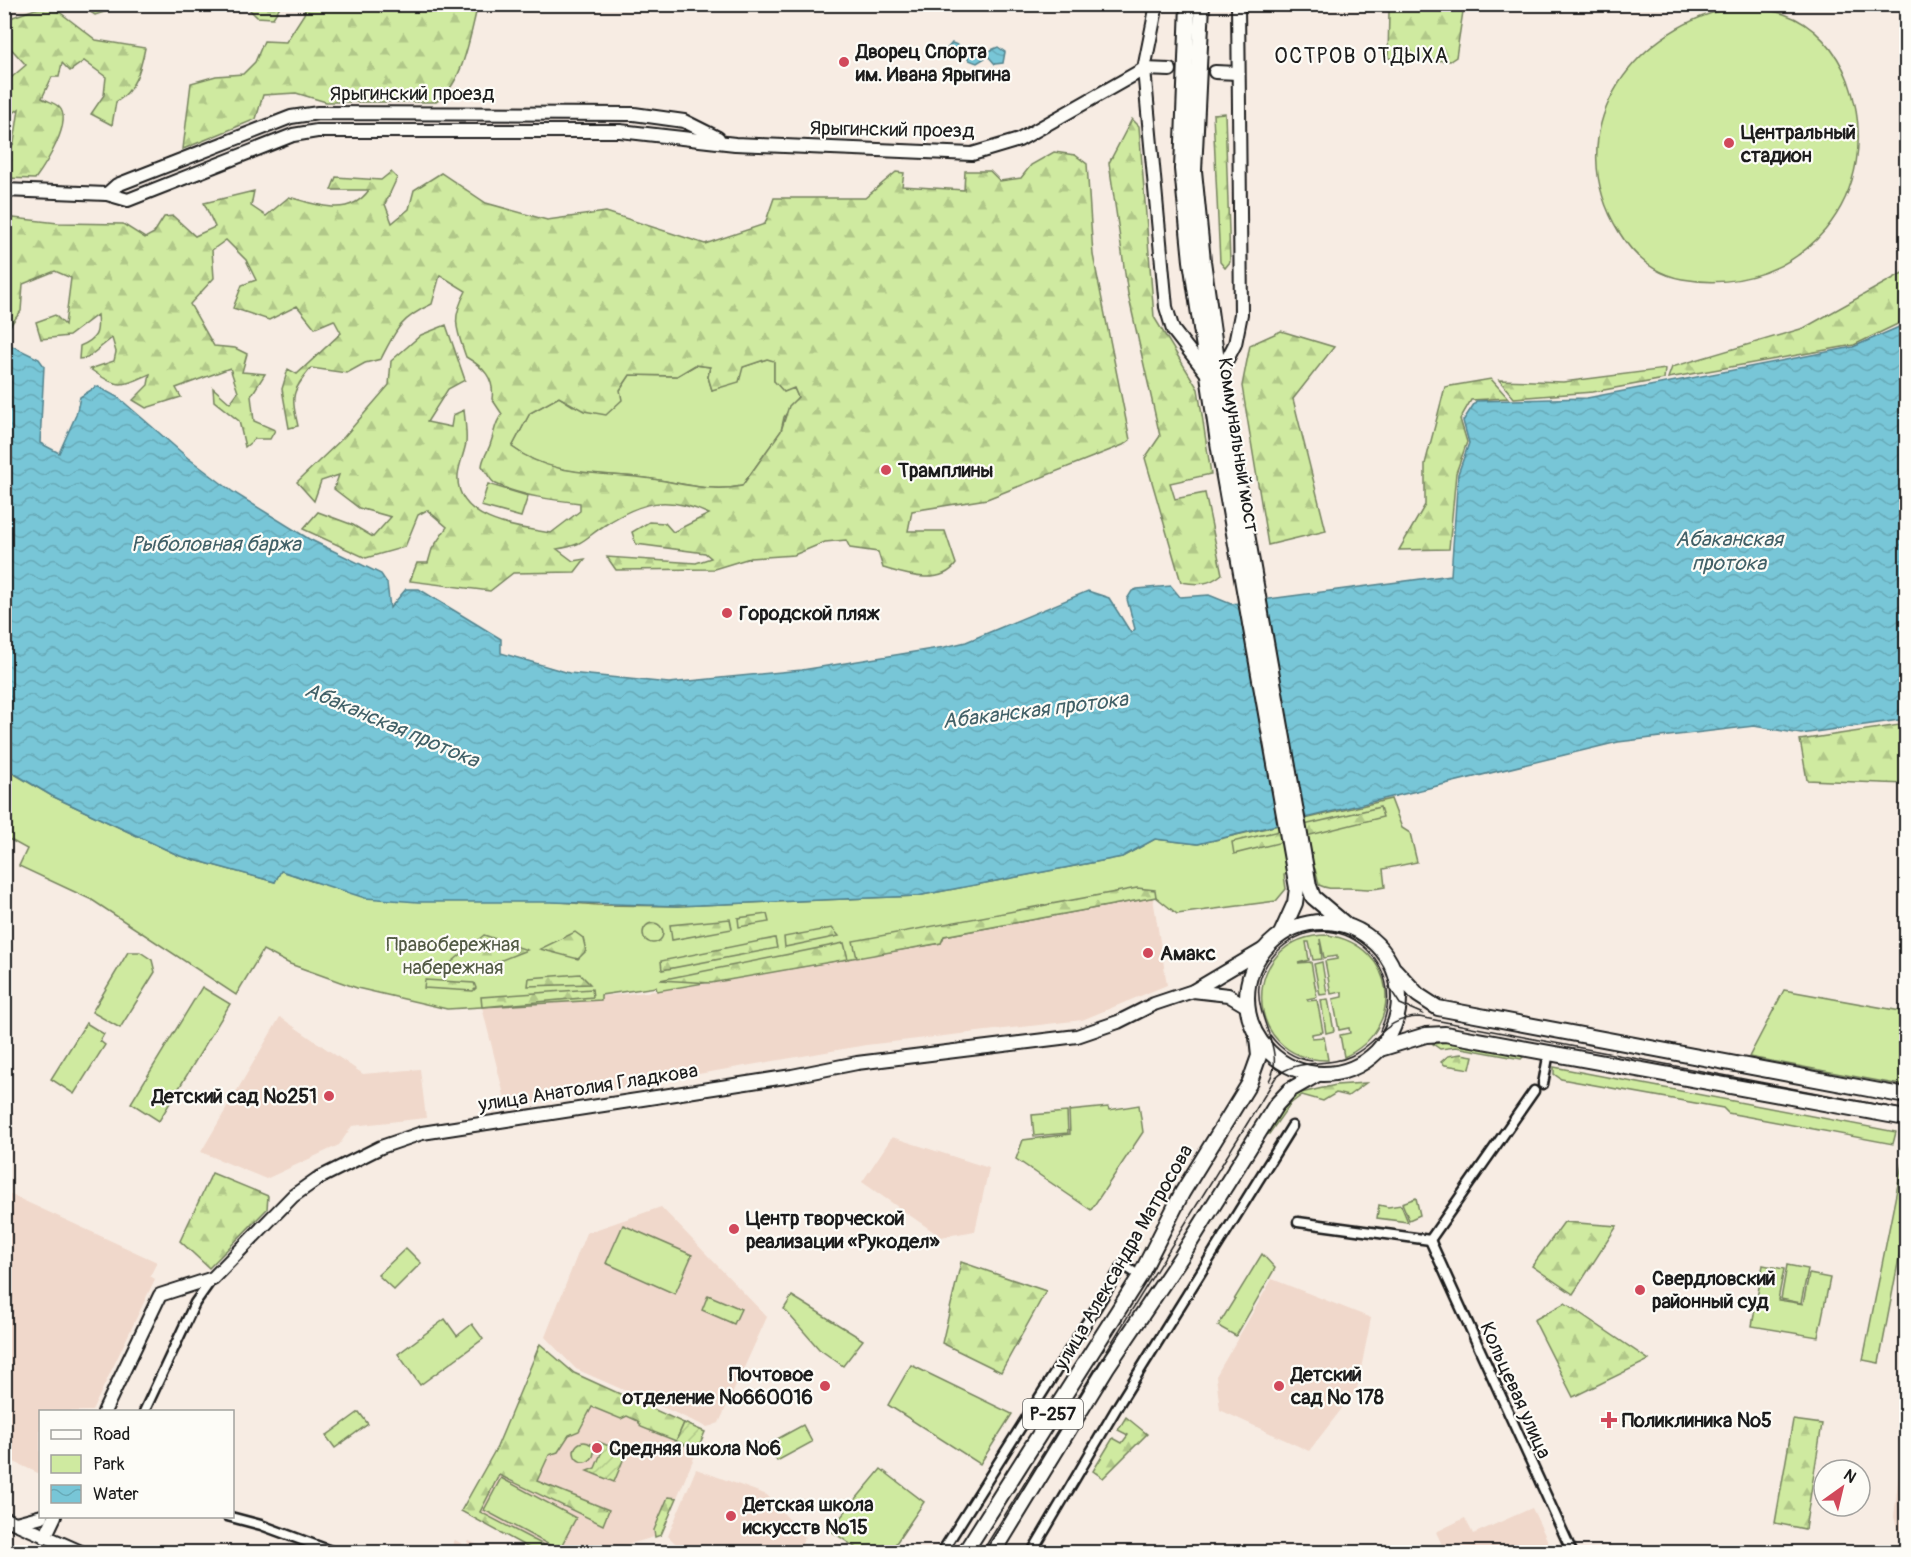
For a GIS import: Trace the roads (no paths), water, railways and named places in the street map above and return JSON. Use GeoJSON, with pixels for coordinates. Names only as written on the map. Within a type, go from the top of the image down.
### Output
{"type":"FeatureCollection","features":[{"type":"Feature","properties":{"kind":"highway","name":"Коммунальный мост"},"geometry":{"type":"LineString","coordinates":[[1188,4],[1182,169],[1191,261],[1214,375],[1233,446],[1303,887]]}},
{"type":"Feature","properties":{"kind":"highway","name":"Коммунальный мост"},"geometry":{"type":"LineString","coordinates":[[1202,4],[1194,171],[1219,449],[1303,887]]}},
{"type":"Feature","properties":{"kind":"highway"},"geometry":{"type":"LineString","coordinates":[[1281,934],[1303,887],[1345,924]]}},
{"type":"Feature","properties":{"kind":"highway","name":"Р-257"},"geometry":{"type":"LineString","coordinates":[[1318,921],[1345,924],[1374,940],[1395,970],[1400,990],[1399,1011],[1392,1032],[1380,1049],[1357,1066],[1344,1071],[1317,1074],[1283,1063],[1257,1036],[1248,1007],[1249,980],[1264,949],[1281,934],[1299,925],[1318,921]]}},
{"type":"Feature","properties":{"kind":"highway"},"geometry":{"type":"LineString","coordinates":[[1395,970],[1418,995],[1438,1008],[1906,1096]]}},
{"type":"Feature","properties":{"kind":"highway"},"geometry":{"type":"LineString","coordinates":[[1380,1049],[1426,1035],[1445,1034],[1906,1118]]}},
{"type":"Feature","properties":{"kind":"highway","name":"улица Александра Матросова"},"geometry":{"type":"LineString","coordinates":[[965,1552],[1140,1276],[1182,1193],[1250,1084],[1259,1056],[1257,1036]]}},
{"type":"Feature","properties":{"kind":"highway","name":"улица Александра Матросова"},"geometry":{"type":"LineString","coordinates":[[994,1552],[1101,1375],[1181,1257],[1276,1105],[1290,1090],[1317,1074]]}},
{"type":"Feature","properties":{"kind":"main road"},"geometry":{"type":"LineString","coordinates":[[1157,4],[1144,69],[1170,324],[1214,375],[1235,344],[1241,314],[1238,4]]}},
{"type":"Feature","properties":{"kind":"main road"},"geometry":{"type":"LineString","coordinates":[[1144,69],[1170,70]]}},
{"type":"Feature","properties":{"kind":"main road","name":"Ярыгинский проезд"},"geometry":{"type":"LineString","coordinates":[[4,190],[107,194],[128,200],[293,135],[317,131],[633,132],[727,142],[972,154],[1019,140],[1144,69]]}},
{"type":"Feature","properties":{"kind":"main road"},"geometry":{"type":"LineString","coordinates":[[1215,72],[1238,73]]}},
{"type":"Feature","properties":{"kind":"main road","name":"Ярыгинский проезд"},"geometry":{"type":"LineString","coordinates":[[107,194],[117,185],[291,117],[318,112],[634,114],[684,121],[727,142]]}},
{"type":"Feature","properties":{"kind":"main road"},"geometry":{"type":"LineString","coordinates":[[633,132],[634,114]]}},
{"type":"Feature","properties":{"kind":"main road"},"geometry":{"type":"LineString","coordinates":[[1193,991],[1264,949]]}},
{"type":"Feature","properties":{"kind":"main road"},"geometry":{"type":"LineString","coordinates":[[1193,991],[1228,995],[1248,1007]]}},
{"type":"Feature","properties":{"kind":"main road","name":"улица Анатолия Гладкова"},"geometry":{"type":"LineString","coordinates":[[105,1410],[160,1295],[213,1278],[306,1186],[354,1160],[422,1132],[792,1076],[866,1061],[1077,1036],[1118,1022],[1154,1004],[1193,991]]}},
{"type":"Feature","properties":{"kind":"main road"},"geometry":{"type":"LineString","coordinates":[[10,1521],[39,1516]]}},
{"type":"Feature","properties":{"kind":"main road"},"geometry":{"type":"LineString","coordinates":[[45,1537],[54,1518]]}},
{"type":"Feature","properties":{"kind":"main road"},"geometry":{"type":"LineString","coordinates":[[10,1521],[81,1552]]}},
{"type":"Feature","properties":{"kind":"street"},"geometry":{"type":"LineString","coordinates":[[1543,1084],[1549,1052]]}},
{"type":"Feature","properties":{"kind":"street"},"geometry":{"type":"LineString","coordinates":[[1298,1222],[1430,1240],[1534,1092]]}},
{"type":"Feature","properties":{"kind":"street"},"geometry":{"type":"LineString","coordinates":[[1032,1552],[1119,1404],[1292,1125]]}},
{"type":"Feature","properties":{"kind":"street","name":"Кольцевая улица"},"geometry":{"type":"LineString","coordinates":[[1430,1240],[1572,1552]]}},
{"type":"Feature","properties":{"kind":"street"},"geometry":{"type":"LineString","coordinates":[[942,1552],[1123,1265],[1140,1276]]}},
{"type":"Feature","properties":{"kind":"street"},"geometry":{"type":"LineString","coordinates":[[145,1410],[195,1303],[213,1278]]}},
{"type":"Feature","properties":{"kind":"street"},"geometry":{"type":"LineString","coordinates":[[234,1518],[334,1552]]}},
{"type":"Feature","properties":{"kind":"water"},"geometry":{"type":"Polygon","coordinates":[[[952,43],[960,46],[963,51],[977,45],[984,53],[998,47],[1005,52],[1003,63],[995,64],[988,56],[977,63],[969,60],[966,54],[951,60],[945,51],[952,43]]]}},
{"type":"Feature","properties":{"kind":"water","name":"Абаканская протока"},"geometry":{"type":"Polygon","coordinates":[[[1906,324],[1906,719],[1801,734],[1754,726],[1618,742],[1198,844],[1155,839],[1122,857],[917,896],[677,906],[551,902],[418,902],[365,898],[281,871],[275,882],[180,856],[52,796],[5,768],[4,342],[39,359],[44,366],[40,443],[59,453],[76,415],[80,397],[97,386],[119,398],[188,458],[233,492],[309,539],[381,574],[387,583],[390,608],[406,589],[419,589],[501,639],[501,653],[569,673],[669,683],[802,670],[945,647],[966,642],[1088,591],[1109,598],[1131,633],[1135,629],[1127,599],[1132,591],[1137,589],[1171,586],[1180,597],[1209,595],[1231,604],[1451,575],[1458,474],[1469,443],[1463,421],[1476,401],[1587,398],[1853,347],[1906,324]]]}},
{"type":"Feature","properties":{"kind":"tram line"},"geometry":{"type":"LineString","coordinates":[[1269,1081],[1274,1066],[1273,1050],[1259,1001],[1259,984],[1266,966],[1281,948],[1302,935],[1324,931],[1345,935],[1363,946],[1377,962],[1386,983],[1387,1006],[1380,1031]]}},
{"type":"Feature","properties":{"kind":"tram line"},"geometry":{"type":"LineString","coordinates":[[1389,987],[1400,1004],[1423,1014]]}},
{"type":"Feature","properties":{"kind":"tram line"},"geometry":{"type":"LineString","coordinates":[[982,1552],[1276,1077],[1284,1071],[1302,1065],[1342,1060],[1360,1051],[1389,1026],[1407,1018],[1419,1017],[1906,1110]]}},
{"type":"Feature","properties":{"kind":"tram line"},"geometry":{"type":"LineString","coordinates":[[1270,1035],[1288,1052],[1312,1061]]}},
{"type":"Feature","properties":{"kind":"place","name":"Дворец Спорта им. Ивана Ярыгина"},"geometry":{"type":"Point","coordinates":[844,62]}},
{"type":"Feature","properties":{"kind":"place","name":"Центральный стадион"},"geometry":{"type":"Point","coordinates":[1729,143]}},
{"type":"Feature","properties":{"kind":"place","name":"Трамплины"},"geometry":{"type":"Point","coordinates":[886,470]}},
{"type":"Feature","properties":{"kind":"place","name":"Городской пляж"},"geometry":{"type":"Point","coordinates":[727,613]}},
{"type":"Feature","properties":{"kind":"place","name":"Амакс"},"geometry":{"type":"Point","coordinates":[1148,953]}},
{"type":"Feature","properties":{"kind":"place","name":"Детский сад №251"},"geometry":{"type":"Point","coordinates":[329,1096]}},
{"type":"Feature","properties":{"kind":"place","name":"Центр творческой реализации «Рукодел»"},"geometry":{"type":"Point","coordinates":[734,1229]}},
{"type":"Feature","properties":{"kind":"place","name":"Свердловский районный суд"},"geometry":{"type":"Point","coordinates":[1640,1290]}},
{"type":"Feature","properties":{"kind":"place","name":"Почтовое отделение №660016"},"geometry":{"type":"Point","coordinates":[825,1386]}},
{"type":"Feature","properties":{"kind":"place","name":"Детский сад № 178"},"geometry":{"type":"Point","coordinates":[1279,1386]}},
{"type":"Feature","properties":{"kind":"place","name":"Поликлиника №5"},"geometry":{"type":"Point","coordinates":[1609,1420]}},
{"type":"Feature","properties":{"kind":"place","name":"Средняя школа №6"},"geometry":{"type":"Point","coordinates":[597,1448]}},
{"type":"Feature","properties":{"kind":"place","name":"Детская школа искусств №15"},"geometry":{"type":"Point","coordinates":[731,1516]}},
{"type":"Feature","properties":{"kind":"district","name":"ОСТРОВ ОТДЫХА"},"geometry":{"type":"Point","coordinates":[1362,56]}},
{"type":"Feature","properties":{"kind":"water label","name":"Рыболовная баржа"},"geometry":{"type":"Point","coordinates":[216,544]}},
{"type":"Feature","properties":{"kind":"park label","name":"Правобережная набережная"},"geometry":{"type":"Point","coordinates":[453,956]}}]}
